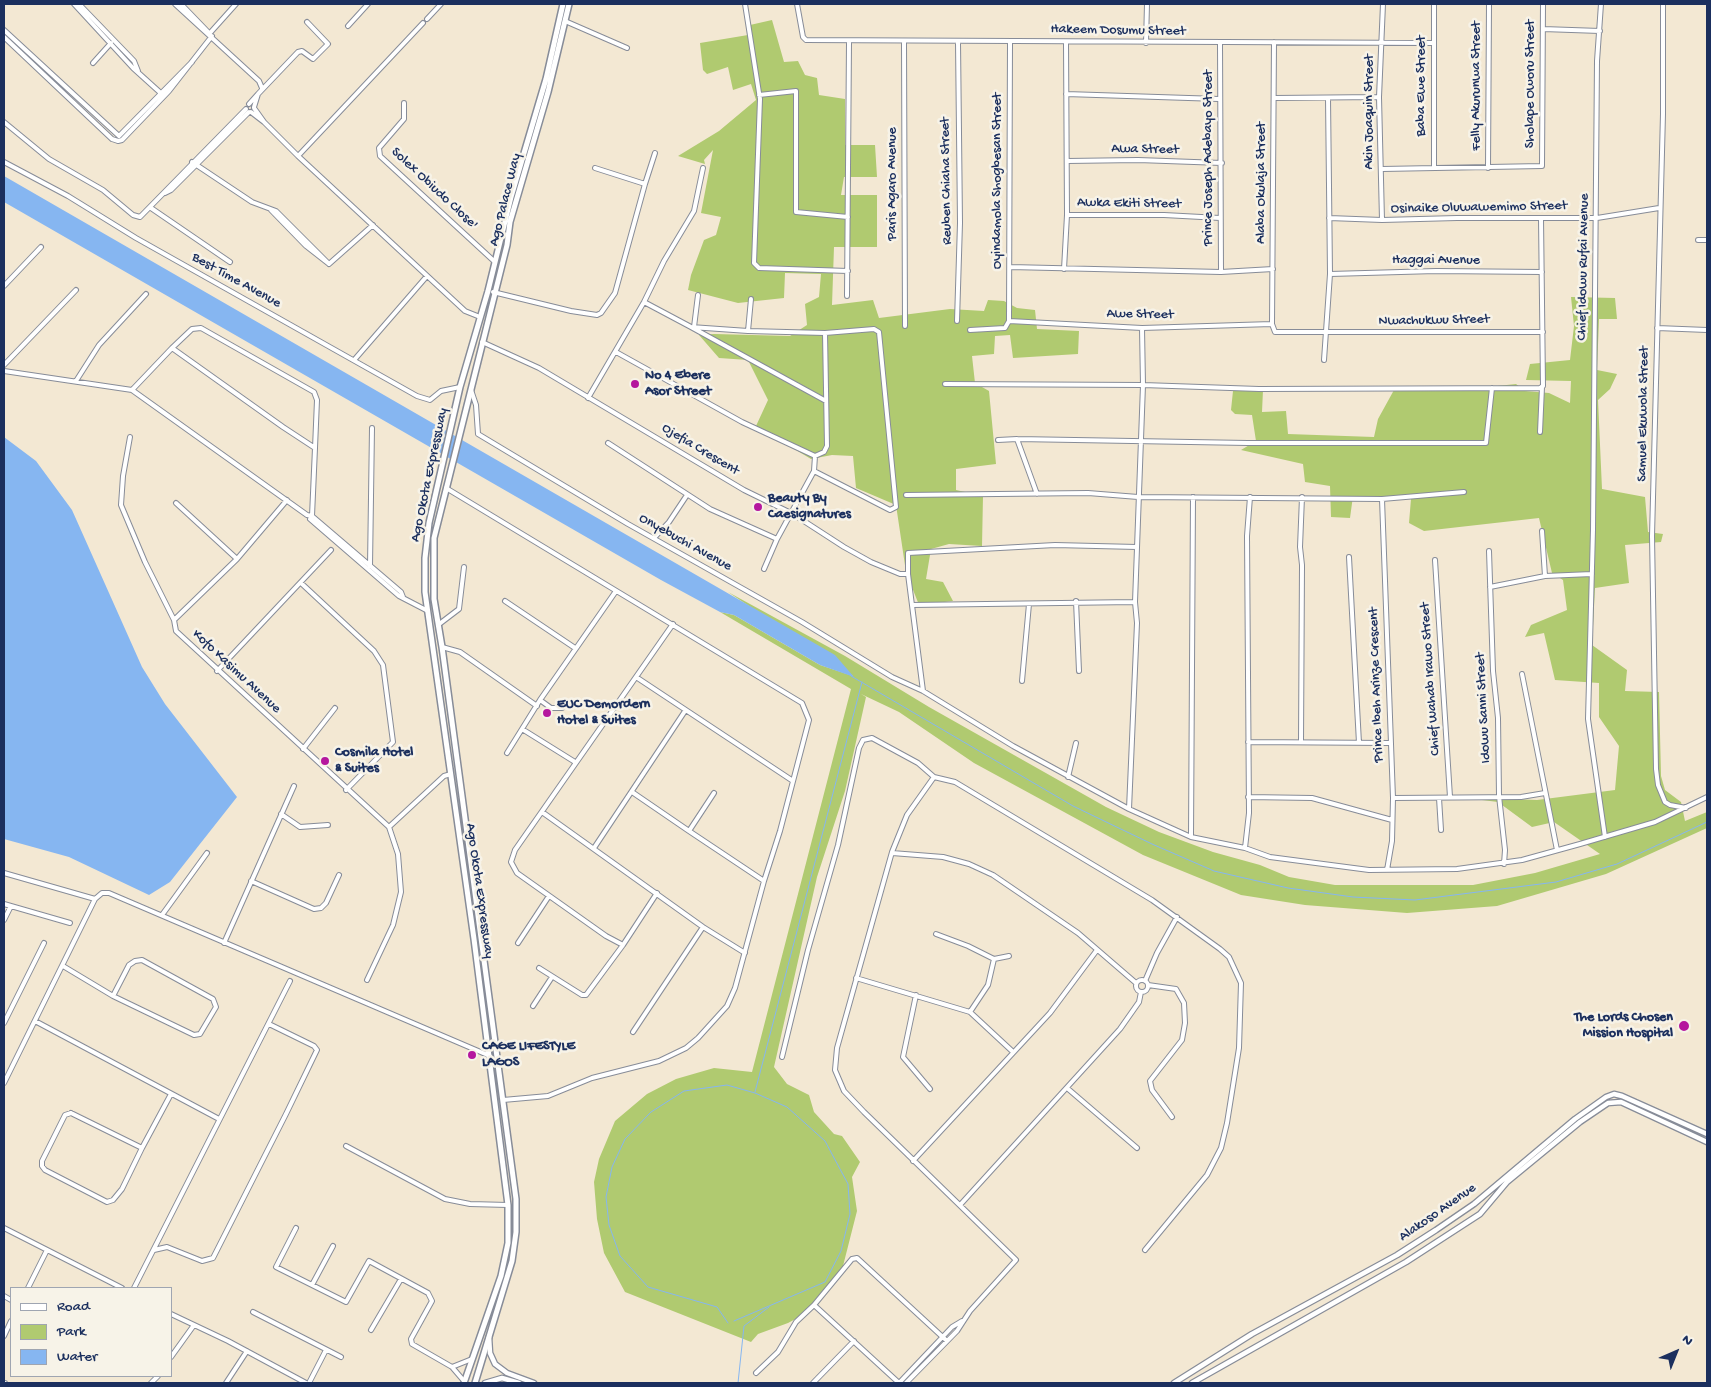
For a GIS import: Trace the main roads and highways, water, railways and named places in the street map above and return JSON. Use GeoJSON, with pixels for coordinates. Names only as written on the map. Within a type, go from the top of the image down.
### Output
{"type":"FeatureCollection","features":[{"type":"Feature","properties":{"kind":"main road","name":"Ago Palace Way"},"geometry":{"type":"LineString","coordinates":[[457,398],[511,197],[546,79],[562,4]]}},
{"type":"Feature","properties":{"kind":"main road","name":"Ago Palace Way"},"geometry":{"type":"LineString","coordinates":[[467,401],[493,292],[548,92],[569,4]]}},
{"type":"Feature","properties":{"kind":"main road","name":"Ago Okota Expressway"},"geometry":{"type":"LineString","coordinates":[[457,398],[434,500],[424,558],[424,577],[490,1056],[508,1205],[508,1243],[501,1276],[464,1382]]}},
{"type":"Feature","properties":{"kind":"main road","name":"Ago Okota Expressway"},"geometry":{"type":"LineString","coordinates":[[467,401],[434,538],[434,599],[516,1192],[516,1232],[512,1261],[475,1383]]}},
{"type":"Feature","properties":{"kind":"main road"},"geometry":{"type":"LineString","coordinates":[[434,500],[442,501]]}},
{"type":"Feature","properties":{"kind":"water"},"geometry":{"type":"Polygon","coordinates":[[[4,176],[835,655],[854,677],[820,665],[734,615],[720,612],[661,580],[4,202],[4,176]]]}},
{"type":"Feature","properties":{"kind":"water"},"geometry":{"type":"Polygon","coordinates":[[[4,437],[36,461],[72,510],[142,667],[165,704],[237,797],[170,882],[149,895],[69,857],[4,839],[4,437]]]}},
{"type":"Feature","properties":{"kind":"waterway"},"geometry":{"type":"LineString","coordinates":[[851,676],[1073,806],[1214,871],[1288,888],[1353,897],[1415,900],[1556,882],[1617,864],[1707,822]]}},
{"type":"Feature","properties":{"kind":"waterway"},"geometry":{"type":"LineString","coordinates":[[755,1092],[862,682]]}},
{"type":"Feature","properties":{"kind":"waterway"},"geometry":{"type":"LineString","coordinates":[[728,1323],[717,1307],[648,1287],[620,1256],[609,1225],[606,1197],[612,1167],[625,1139],[651,1112],[684,1091],[727,1085],[755,1093],[787,1107],[825,1141],[848,1184],[850,1214],[841,1251],[825,1282],[734,1321]]}},
{"type":"Feature","properties":{"kind":"waterway"},"geometry":{"type":"LineString","coordinates":[[738,1383],[744,1326],[769,1307]]}},
{"type":"Feature","properties":{"kind":"place","name":"No 4 Ebere Asor Street"},"geometry":{"type":"Point","coordinates":[635,384]}},
{"type":"Feature","properties":{"kind":"place","name":"Beauty By Caesignatures"},"geometry":{"type":"Point","coordinates":[758,507]}},
{"type":"Feature","properties":{"kind":"place","name":"EUC Demordern Hotel & Suites"},"geometry":{"type":"Point","coordinates":[547,713]}},
{"type":"Feature","properties":{"kind":"place","name":"Cosmila Hotel & Suites"},"geometry":{"type":"Point","coordinates":[325,761]}},
{"type":"Feature","properties":{"kind":"place","name":"The Lords Chosen Mission Hospital"},"geometry":{"type":"Point","coordinates":[1684,1026]}},
{"type":"Feature","properties":{"kind":"place","name":"CAGE LIFESTYLE LAGOS"},"geometry":{"type":"Point","coordinates":[472,1055]}}]}
